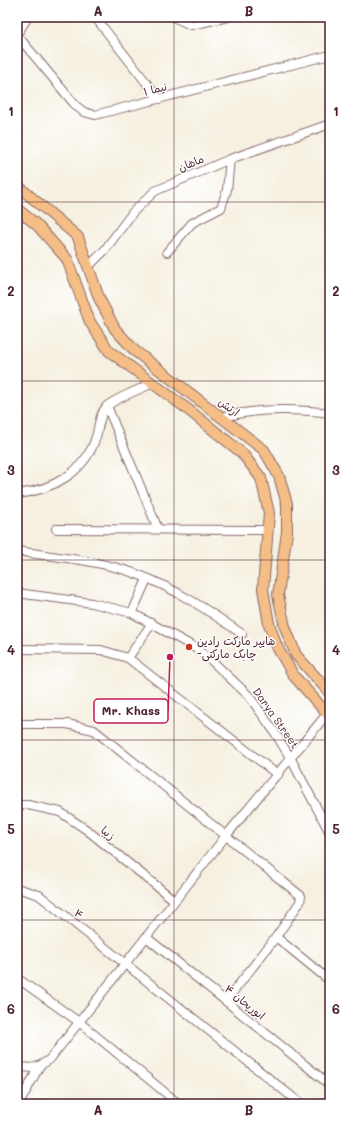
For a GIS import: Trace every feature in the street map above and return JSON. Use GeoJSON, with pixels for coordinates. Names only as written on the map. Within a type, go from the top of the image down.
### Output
{"type":"FeatureCollection","features":[{"type":"Feature","properties":{"kind":"main road","name":"ارتش"},"geometry":{"type":"LineString","coordinates":[[17,185],[78,237],[99,298],[115,330],[135,351],[223,417],[264,450],[279,476],[287,504],[287,532],[278,595],[285,627],[296,655],[330,693]]}},
{"type":"Feature","properties":{"kind":"main road"},"geometry":{"type":"LineString","coordinates":[[17,209],[37,225],[66,259],[90,322],[109,351],[151,384],[186,408],[242,453],[261,478],[269,513],[263,588],[268,624],[277,647],[294,676],[329,715]]}},
{"type":"Feature","properties":{"kind":"street"},"geometry":{"type":"LineString","coordinates":[[17,35],[28,17]]}},
{"type":"Feature","properties":{"kind":"street"},"geometry":{"type":"LineString","coordinates":[[95,17],[159,99]]}},
{"type":"Feature","properties":{"kind":"street"},"geometry":{"type":"LineString","coordinates":[[173,17],[191,25],[228,17]]}},
{"type":"Feature","properties":{"kind":"street","name":"نیما ۱"},"geometry":{"type":"LineString","coordinates":[[17,35],[76,106],[84,112],[95,114],[330,55]]}},
{"type":"Feature","properties":{"kind":"street","name":"ماهان"},"geometry":{"type":"LineString","coordinates":[[89,266],[104,251],[133,212],[155,191],[230,159],[330,124]]}},
{"type":"Feature","properties":{"kind":"street"},"geometry":{"type":"LineString","coordinates":[[167,252],[192,223],[221,208],[227,190],[230,159]]}},
{"type":"Feature","properties":{"kind":"street"},"geometry":{"type":"LineString","coordinates":[[17,494],[28,493],[56,484],[71,475],[82,464],[89,452],[96,438],[99,418],[107,406],[151,384]]}},
{"type":"Feature","properties":{"kind":"street"},"geometry":{"type":"LineString","coordinates":[[107,406],[158,529]]}},
{"type":"Feature","properties":{"kind":"street"},"geometry":{"type":"LineString","coordinates":[[223,417],[237,413],[272,410],[330,413]]}},
{"type":"Feature","properties":{"kind":"street"},"geometry":{"type":"LineString","coordinates":[[56,529],[267,530]]}},
{"type":"Feature","properties":{"kind":"street"},"geometry":{"type":"LineString","coordinates":[[17,551],[83,561],[133,573],[178,593],[242,634]]}},
{"type":"Feature","properties":{"kind":"street"},"geometry":{"type":"LineString","coordinates":[[132,613],[147,579]]}},
{"type":"Feature","properties":{"kind":"street","name":"Darya Street"},"geometry":{"type":"LineString","coordinates":[[17,593],[92,603],[132,613],[194,648],[212,661],[249,696],[291,759],[330,833]]}},
{"type":"Feature","properties":{"kind":"street"},"geometry":{"type":"LineString","coordinates":[[128,658],[152,623]]}},
{"type":"Feature","properties":{"kind":"street"},"geometry":{"type":"LineString","coordinates":[[17,649],[101,650],[128,658],[278,775]]}},
{"type":"Feature","properties":{"kind":"street"},"geometry":{"type":"LineString","coordinates":[[19,1104],[39,1067],[50,1059],[225,837],[329,715]]}},
{"type":"Feature","properties":{"kind":"street"},"geometry":{"type":"LineString","coordinates":[[17,724],[67,724],[94,730],[225,837],[301,896],[300,902],[276,936],[226,1001]]}},
{"type":"Feature","properties":{"kind":"street","name":"زیبا"},"geometry":{"type":"LineString","coordinates":[[17,805],[60,812],[87,830],[174,900]]}},
{"type":"Feature","properties":{"kind":"street","name":"۴"},"geometry":{"type":"LineString","coordinates":[[17,888],[39,895],[301,1104]]}},
{"type":"Feature","properties":{"kind":"street"},"geometry":{"type":"LineString","coordinates":[[276,936],[330,981]]}},
{"type":"Feature","properties":{"kind":"street","name":"ابوریحان ۴"},"geometry":{"type":"LineString","coordinates":[[146,937],[330,1085]]}},
{"type":"Feature","properties":{"kind":"street"},"geometry":{"type":"LineString","coordinates":[[17,978],[79,1022],[179,1104]]}},
{"type":"Feature","properties":{"kind":"street"},"geometry":{"type":"LineString","coordinates":[[17,1065],[28,1069],[39,1067]]}},
{"type":"Feature","properties":{"kind":"place","name":"هایپر مارکت رادین -چابک مارکتی"},"geometry":{"type":"Point","coordinates":[189,647]}},
{"type":"Feature","properties":{"kind":"place","name":"Mr. Khass"},"geometry":{"type":"Point","coordinates":[170,657]}}]}
